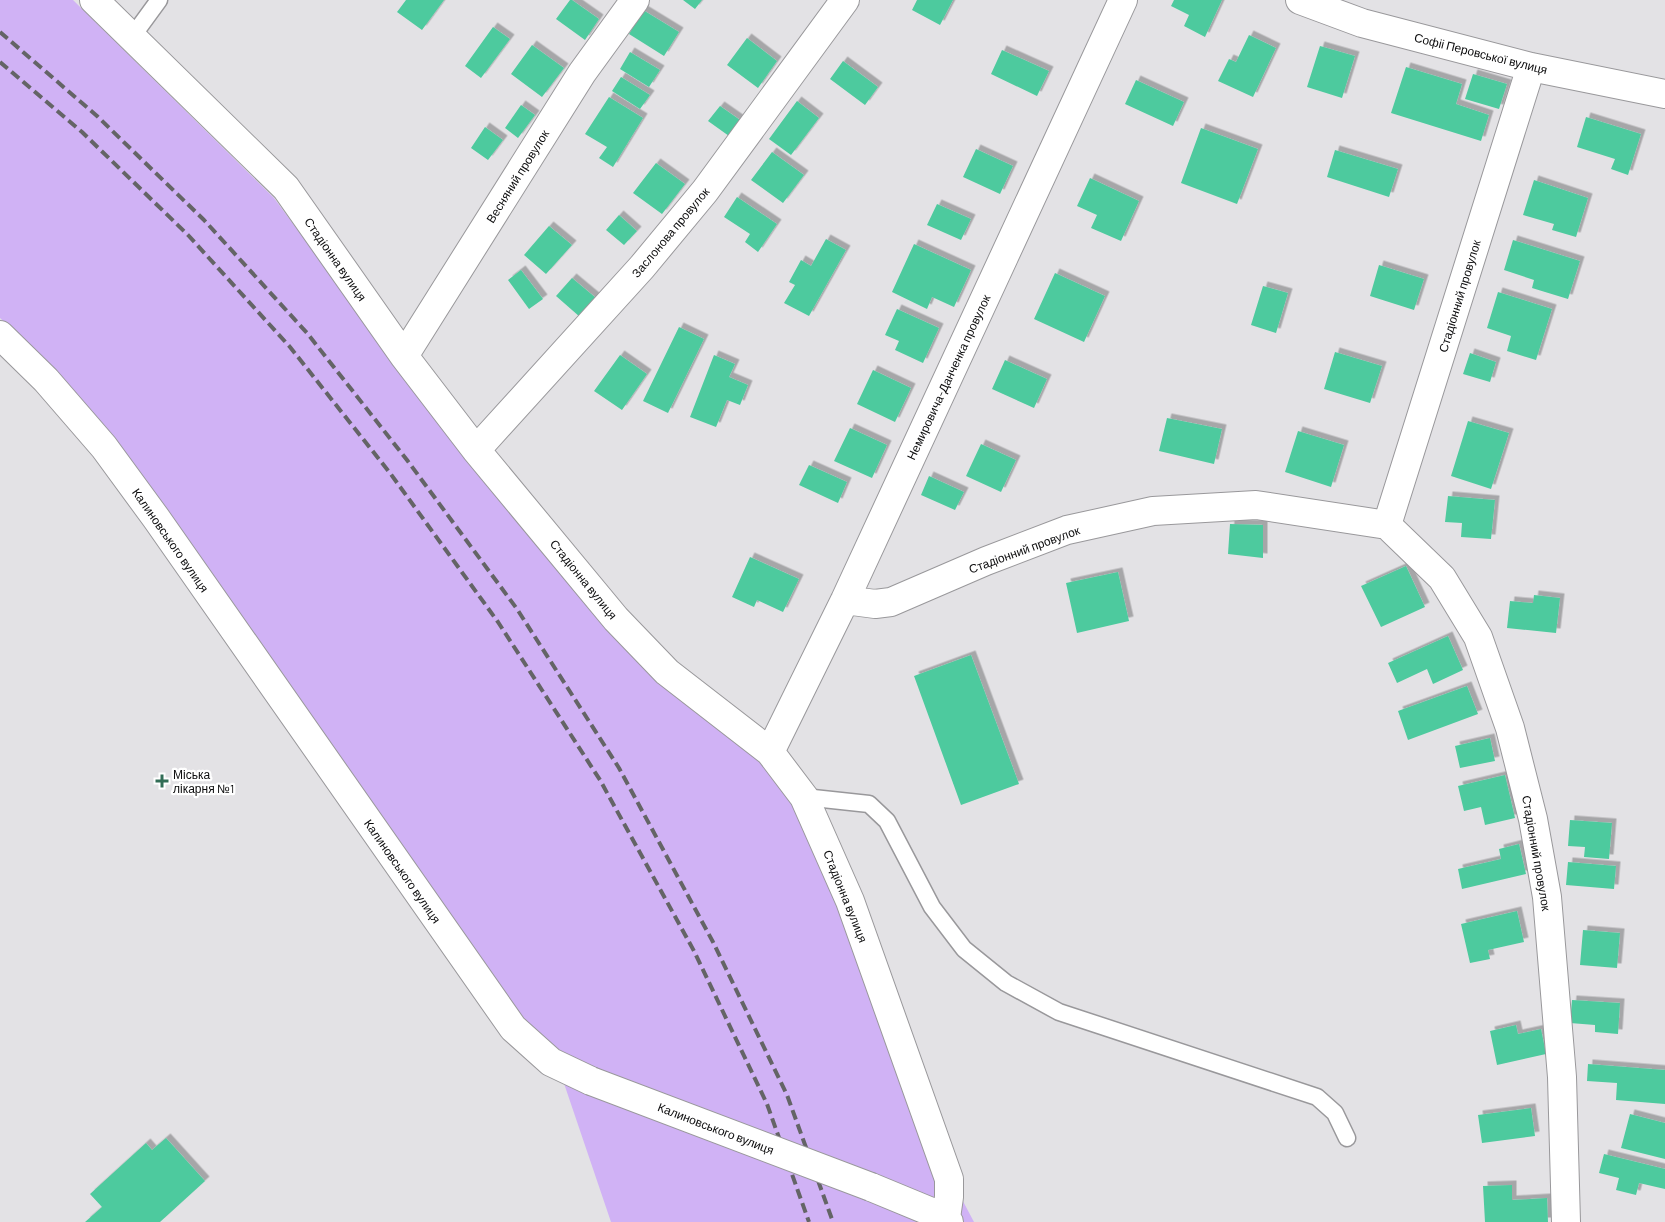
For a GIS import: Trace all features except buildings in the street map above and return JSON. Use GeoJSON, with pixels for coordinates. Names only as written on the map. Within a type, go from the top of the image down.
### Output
{"type":"FeatureCollection","features":[{"type":"Feature","properties":{"kind":"street","name":"Стадіонна вулиця"},"geometry":{"type":"LineString","coordinates":[[94,0],[286,188],[404,356],[476,450],[616,619],[667,672],[770,752],[804,797],[850,901],[949,1179],[948,1220]]}},
{"type":"Feature","properties":{"kind":"street","name":"Весняний провулок"},"geometry":{"type":"LineString","coordinates":[[404,356],[582,72],[635,0]]}},
{"type":"Feature","properties":{"kind":"street","name":"Заслонова провулок"},"geometry":{"type":"LineString","coordinates":[[476,450],[642,267],[698,199],[845,0]]}},
{"type":"Feature","properties":{"kind":"street","name":"Немировича-Данченка провулок"},"geometry":{"type":"LineString","coordinates":[[770,752],[845,600],[1123,0]]}},
{"type":"Feature","properties":{"kind":"street","name":"Софіі Перовської вулиця"},"geometry":{"type":"LineString","coordinates":[[1300,0],[1362,23],[1530,67],[1665,94]]}},
{"type":"Feature","properties":{"kind":"street","name":"Стадіонний провулок"},"geometry":{"type":"LineString","coordinates":[[1387,526],[1530,67]]}},
{"type":"Feature","properties":{"kind":"street","name":"Калиновського вулиця"},"geometry":{"type":"LineString","coordinates":[[0,336],[46,380],[110,455],[168,534],[513,1028],[551,1062],[591,1080],[871,1187],[948,1220]]}},
{"type":"Feature","properties":{"kind":"street","name":"Стадіонний провулок"},"geometry":{"type":"LineString","coordinates":[[845,600],[875,604],[891,602],[986,561],[1067,530],[1153,511],[1256,505],[1387,526],[1448,586],[1478,637],[1510,728],[1533,820],[1547,898],[1562,1077],[1566,1222]]}},
{"type":"Feature","properties":{"kind":"lane"},"geometry":{"type":"LineString","coordinates":[[132,37],[159,0]]}},
{"type":"Feature","properties":{"kind":"lane"},"geometry":{"type":"LineString","coordinates":[[804,797],[869,804],[887,821],[932,907],[964,949],[1006,983],[1059,1012],[1317,1097],[1335,1113],[1347,1138]]}},
{"type":"Feature","properties":{"kind":"shaded area"},"geometry":{"type":"Polygon","coordinates":[[[0,0],[73,0],[274,198],[396,363],[463,448],[797,792],[939,1156],[974,1222],[611,1222],[553,1051],[523,1020],[55,371],[0,318],[0,0]]]}},
{"type":"Feature","properties":{"kind":"railway"},"geometry":{"type":"LineString","coordinates":[[0,32],[97,116],[204,220],[307,333],[407,460],[517,609],[619,768],[713,942],[787,1095],[833,1222]]}},
{"type":"Feature","properties":{"kind":"railway"},"geometry":{"type":"LineString","coordinates":[[0,62],[82,132],[188,235],[290,347],[390,473],[498,622],[600,780],[694,951],[767,1104],[809,1222]]}},
{"type":"Feature","properties":{"kind":"place","name":"Міська лікарня №1"},"geometry":{"type":"Point","coordinates":[162,781]}}]}
